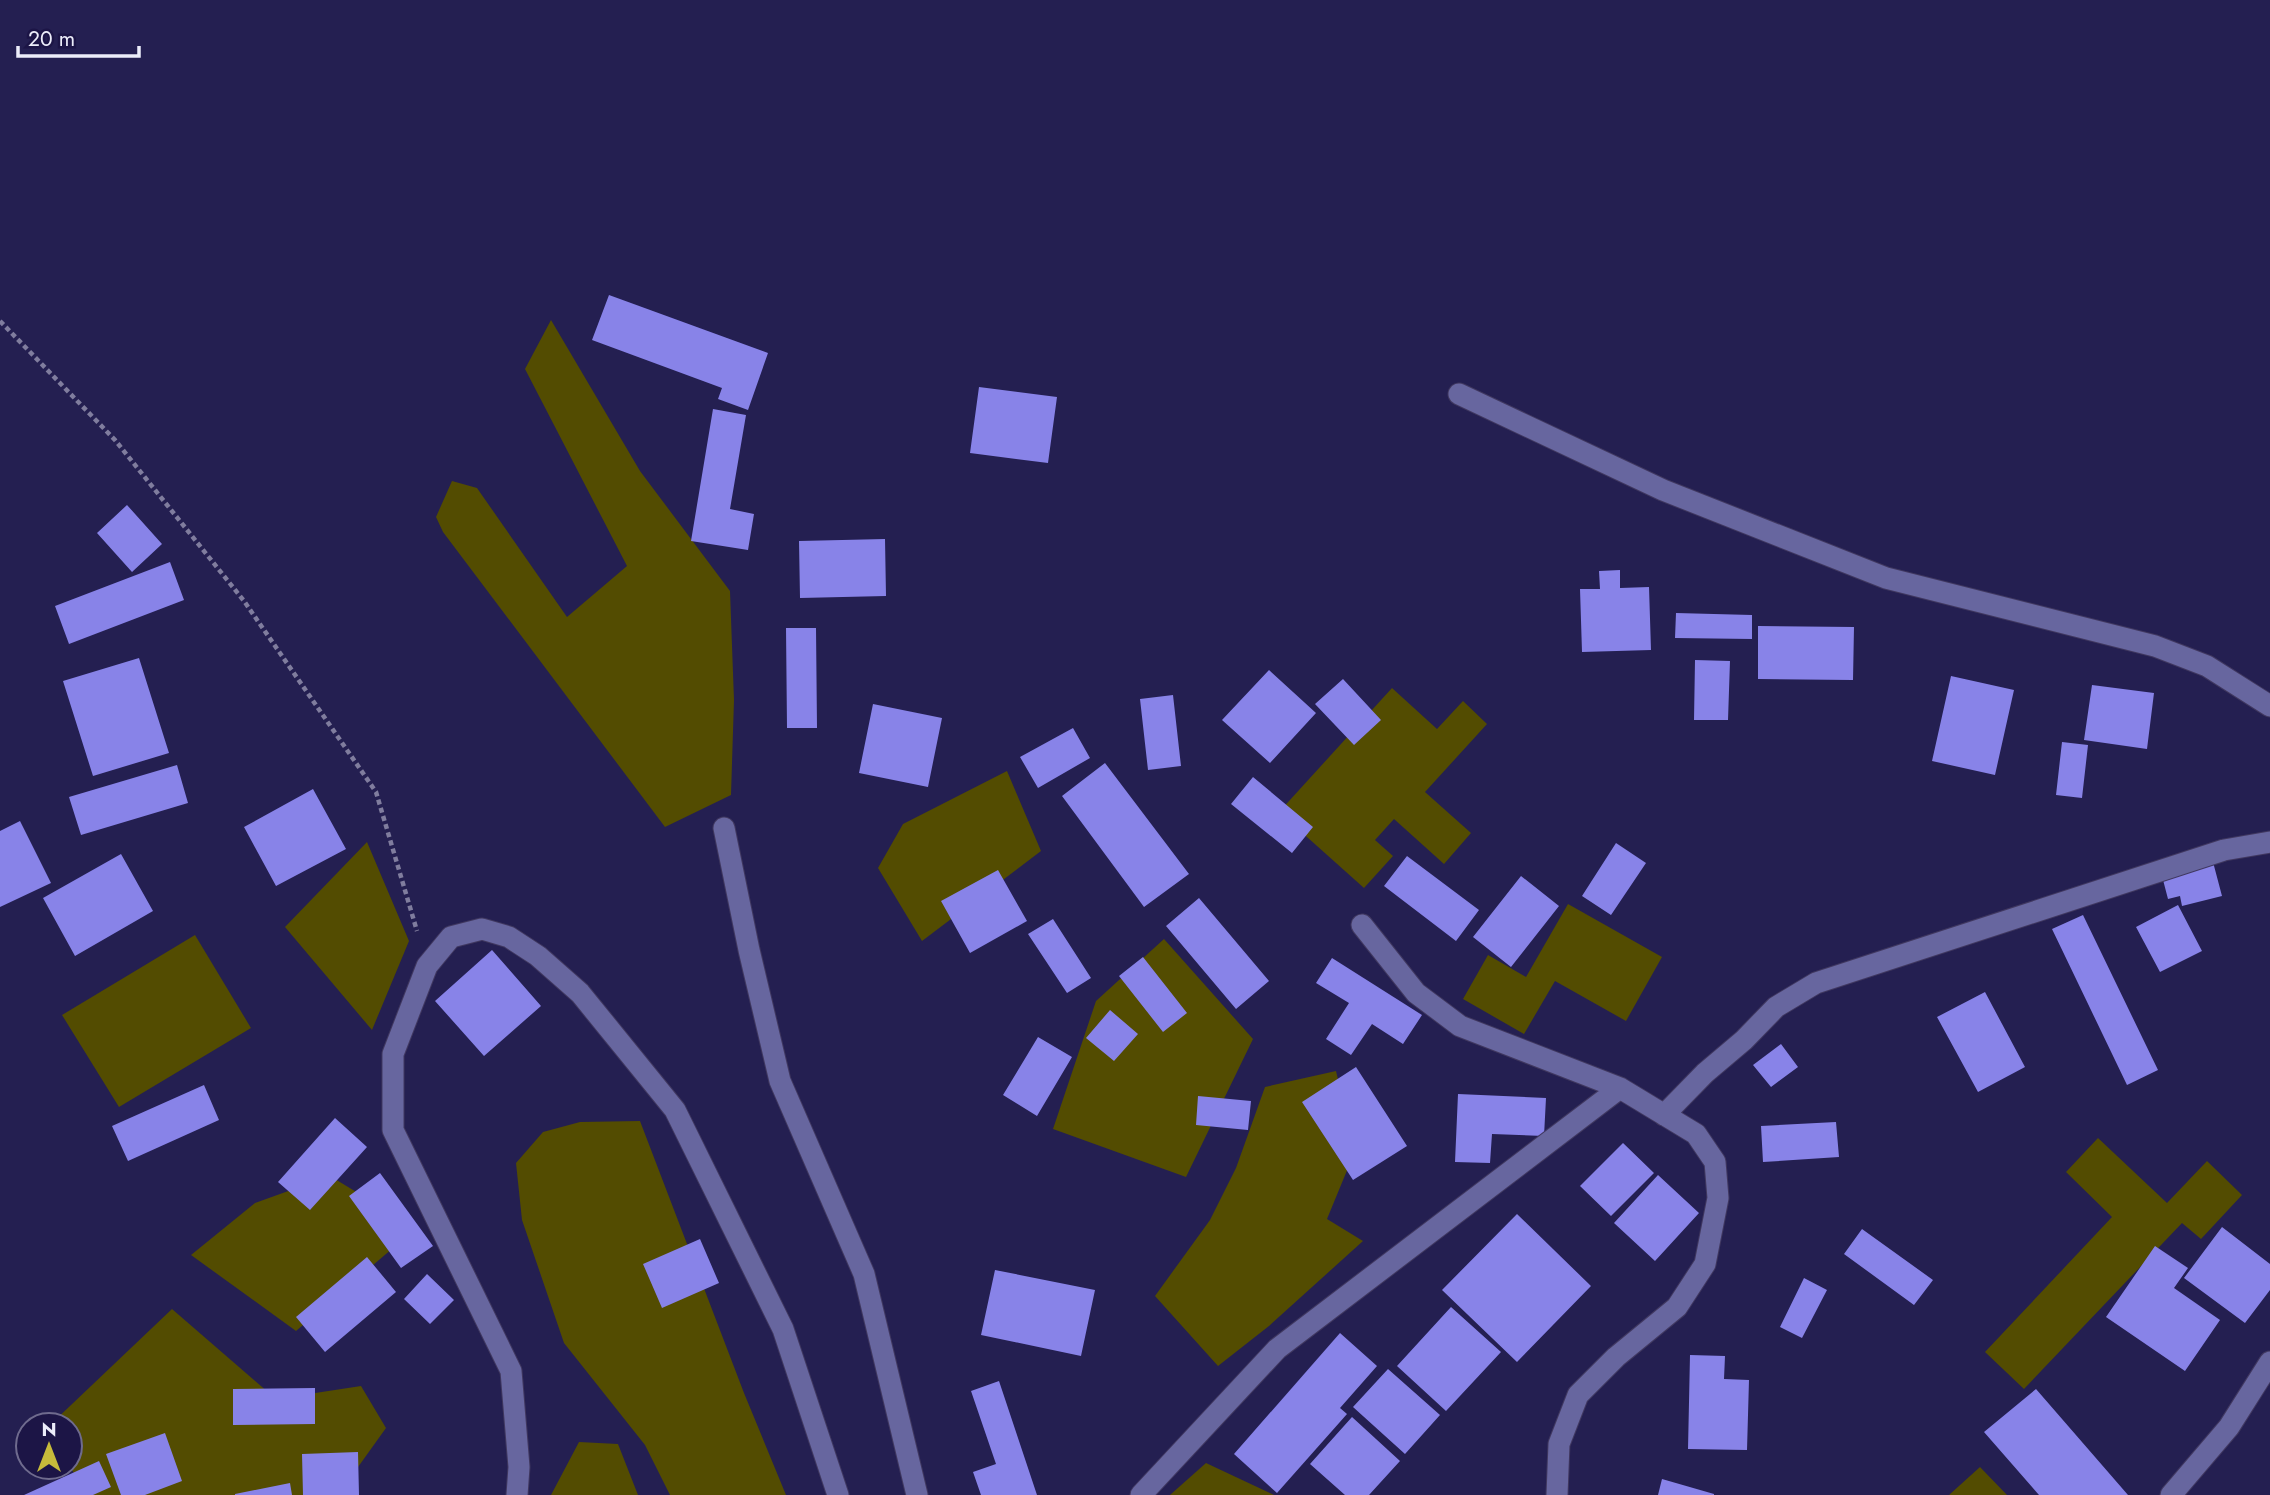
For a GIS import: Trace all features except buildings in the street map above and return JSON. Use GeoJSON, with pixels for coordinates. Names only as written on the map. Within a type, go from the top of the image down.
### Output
{"type":"FeatureCollection","features":[{"type":"Feature","properties":{"kind":"lane"},"geometry":{"type":"LineString","coordinates":[[1459,394],[1662,490],[1886,578],[2155,646],[2207,666],[2270,706]]}},
{"type":"Feature","properties":{"kind":"lane"},"geometry":{"type":"LineString","coordinates":[[724,828],[780,1081],[864,1274],[917,1495]]}},
{"type":"Feature","properties":{"kind":"lane"},"geometry":{"type":"LineString","coordinates":[[1664,1115],[1776,1007],[1816,983],[2224,850],[2270,842]]}},
{"type":"Feature","properties":{"kind":"lane"},"geometry":{"type":"LineString","coordinates":[[1362,925],[1416,993],[1460,1026],[1620,1088],[1696,1135],[1715,1162],[1718,1198],[1705,1264],[1677,1307],[1616,1357],[1578,1395],[1559,1444],[1557,1495]]}},
{"type":"Feature","properties":{"kind":"lane"},"geometry":{"type":"LineString","coordinates":[[517,1495],[519,1466],[511,1371],[393,1130],[393,1054],[427,966],[451,937],[482,929],[509,937],[538,956],[580,993],[675,1110],[783,1329],[838,1495]]}},
{"type":"Feature","properties":{"kind":"lane"},"geometry":{"type":"LineString","coordinates":[[1141,1495],[1277,1349],[1620,1088]]}},
{"type":"Feature","properties":{"kind":"lane"},"geometry":{"type":"LineString","coordinates":[[2171,1495],[2229,1427],[2270,1362]]}},
{"type":"Feature","properties":{"kind":"path"},"geometry":{"type":"LineString","coordinates":[[0,321],[116,440],[244,601],[376,792],[427,966]]}},
{"type":"Feature","properties":{"kind":"shaded area"},"geometry":{"type":"Polygon","coordinates":[[[551,320],[640,471],[730,591],[734,700],[731,795],[665,827],[443,532],[436,517],[452,481],[477,488],[567,617],[627,566],[525,369],[551,320]]]}},
{"type":"Feature","properties":{"kind":"shaded area"},"geometry":{"type":"Polygon","coordinates":[[[1392,688],[1437,729],[1463,701],[1487,724],[1425,792],[1471,833],[1444,864],[1394,819],[1375,840],[1393,856],[1364,888],[1279,812],[1392,688]]]}},
{"type":"Feature","properties":{"kind":"shaded area"},"geometry":{"type":"Polygon","coordinates":[[[1007,771],[1041,851],[922,941],[878,868],[903,824],[1007,771]]]}},
{"type":"Feature","properties":{"kind":"shaded area"},"geometry":{"type":"Polygon","coordinates":[[[367,842],[409,941],[372,1030],[285,927],[367,842]]]}},
{"type":"Feature","properties":{"kind":"shaded area"},"geometry":{"type":"Polygon","coordinates":[[[1568,904],[1662,957],[1626,1021],[1555,981],[1524,1034],[1463,999],[1488,955],[1526,977],[1568,904]]]}},
{"type":"Feature","properties":{"kind":"shaded area"},"geometry":{"type":"Polygon","coordinates":[[[195,935],[251,1028],[119,1107],[62,1015],[195,935]]]}},
{"type":"Feature","properties":{"kind":"shaded area"},"geometry":{"type":"Polygon","coordinates":[[[1164,939],[1253,1039],[1186,1177],[1053,1129],[1096,1001],[1164,939]]]}},
{"type":"Feature","properties":{"kind":"shaded area"},"geometry":{"type":"Polygon","coordinates":[[[1336,1071],[1355,1151],[1327,1219],[1363,1241],[1269,1326],[1218,1366],[1155,1296],[1210,1220],[1236,1168],[1265,1087],[1336,1071]]]}},
{"type":"Feature","properties":{"kind":"shaded area"},"geometry":{"type":"Polygon","coordinates":[[[640,1121],[786,1495],[670,1495],[645,1445],[564,1343],[522,1220],[516,1163],[543,1132],[580,1122],[640,1121]]]}},
{"type":"Feature","properties":{"kind":"shaded area"},"geometry":{"type":"Polygon","coordinates":[[[2098,1138],[2167,1203],[2207,1161],[2242,1195],[2201,1239],[2182,1223],[2024,1389],[1985,1352],[2112,1217],[2066,1172],[2098,1138]]]}},
{"type":"Feature","properties":{"kind":"shaded area"},"geometry":{"type":"Polygon","coordinates":[[[330,1176],[386,1210],[400,1242],[296,1331],[191,1255],[255,1203],[330,1176]]]}},
{"type":"Feature","properties":{"kind":"shaded area"},"geometry":{"type":"Polygon","coordinates":[[[172,1309],[276,1399],[361,1386],[386,1428],[338,1495],[26,1495],[84,1481],[84,1411],[65,1411],[172,1309]]]}},
{"type":"Feature","properties":{"kind":"shaded area"},"geometry":{"type":"Polygon","coordinates":[[[579,1442],[618,1444],[638,1495],[551,1495],[579,1442]]]}},
{"type":"Feature","properties":{"kind":"shaded area"},"geometry":{"type":"Polygon","coordinates":[[[1206,1463],[1274,1495],[1170,1495],[1206,1463]]]}},
{"type":"Feature","properties":{"kind":"shaded area"},"geometry":{"type":"Polygon","coordinates":[[[1980,1467],[2007,1495],[1949,1495],[1980,1467]]]}}]}
